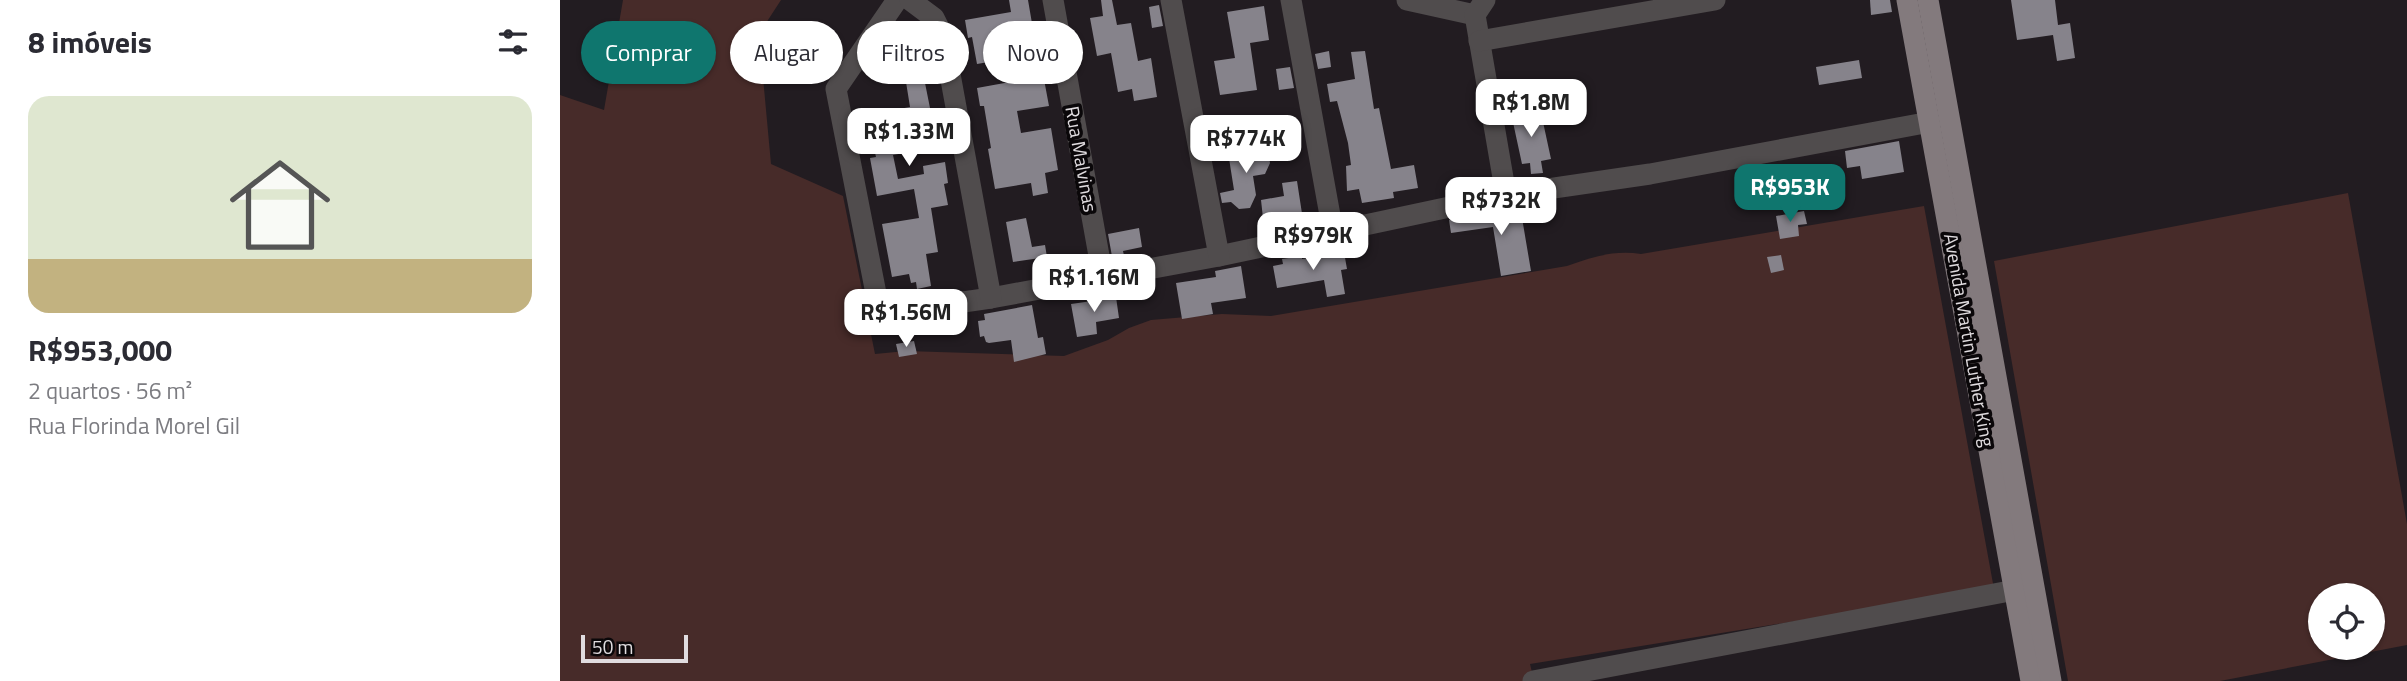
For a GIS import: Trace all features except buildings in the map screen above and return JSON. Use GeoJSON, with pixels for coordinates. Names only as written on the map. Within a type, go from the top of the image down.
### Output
{"type":"FeatureCollection","features":[{"type":"Feature","properties":{"kind":"main road","name":"Avenida Martin Luther King"},"geometry":{"type":"LineString","coordinates":[[1907,0],[2032,681]]}},
{"type":"Feature","properties":{"kind":"main road","name":"Avenida Martin Luther King"},"geometry":{"type":"LineString","coordinates":[[1928,0],[2051,681]]}},
{"type":"Feature","properties":{"kind":"street"},"geometry":{"type":"LineString","coordinates":[[897,0],[836,89],[880,314],[1103,278],[1506,195],[1650,174],[1930,122]]}},
{"type":"Feature","properties":{"kind":"street"},"geometry":{"type":"LineString","coordinates":[[909,0],[934,18],[943,36],[991,298]]}},
{"type":"Feature","properties":{"kind":"street","name":"Rua Malvinas"},"geometry":{"type":"LineString","coordinates":[[1054,0],[1103,278]]}},
{"type":"Feature","properties":{"kind":"street"},"geometry":{"type":"LineString","coordinates":[[1171,0],[1219,256]]}},
{"type":"Feature","properties":{"kind":"street"},"geometry":{"type":"LineString","coordinates":[[1291,0],[1333,232]]}},
{"type":"Feature","properties":{"kind":"street"},"geometry":{"type":"LineString","coordinates":[[1407,0],[1480,8],[1479,41],[1506,195]]}},
{"type":"Feature","properties":{"kind":"street"},"geometry":{"type":"LineString","coordinates":[[1479,41],[1644,6],[1716,0]]}},
{"type":"Feature","properties":{"kind":"street"},"geometry":{"type":"LineString","coordinates":[[1533,681],[2015,590]]}},
{"type":"Feature","properties":{"kind":"shaded area"},"geometry":{"type":"Polygon","coordinates":[[[623,0],[781,0],[767,21],[730,21],[730,84],[764,84],[771,164],[843,196],[875,354],[906,351],[1064,356],[1151,320],[1222,314],[1271,316],[1567,266],[1603,255],[1641,254],[1924,206],[1994,589],[1530,664],[1534,681],[560,681],[560,95],[604,110],[608,84],[716,84],[716,21],[619,21],[623,0]]]}},
{"type":"Feature","properties":{"kind":"shaded area"},"geometry":{"type":"Polygon","coordinates":[[[2348,193],[2407,524],[2407,645],[2385,649],[2385,583],[2308,583],[2308,660],[2329,660],[2220,681],[2068,681],[1994,261],[2348,193]]]}}]}
